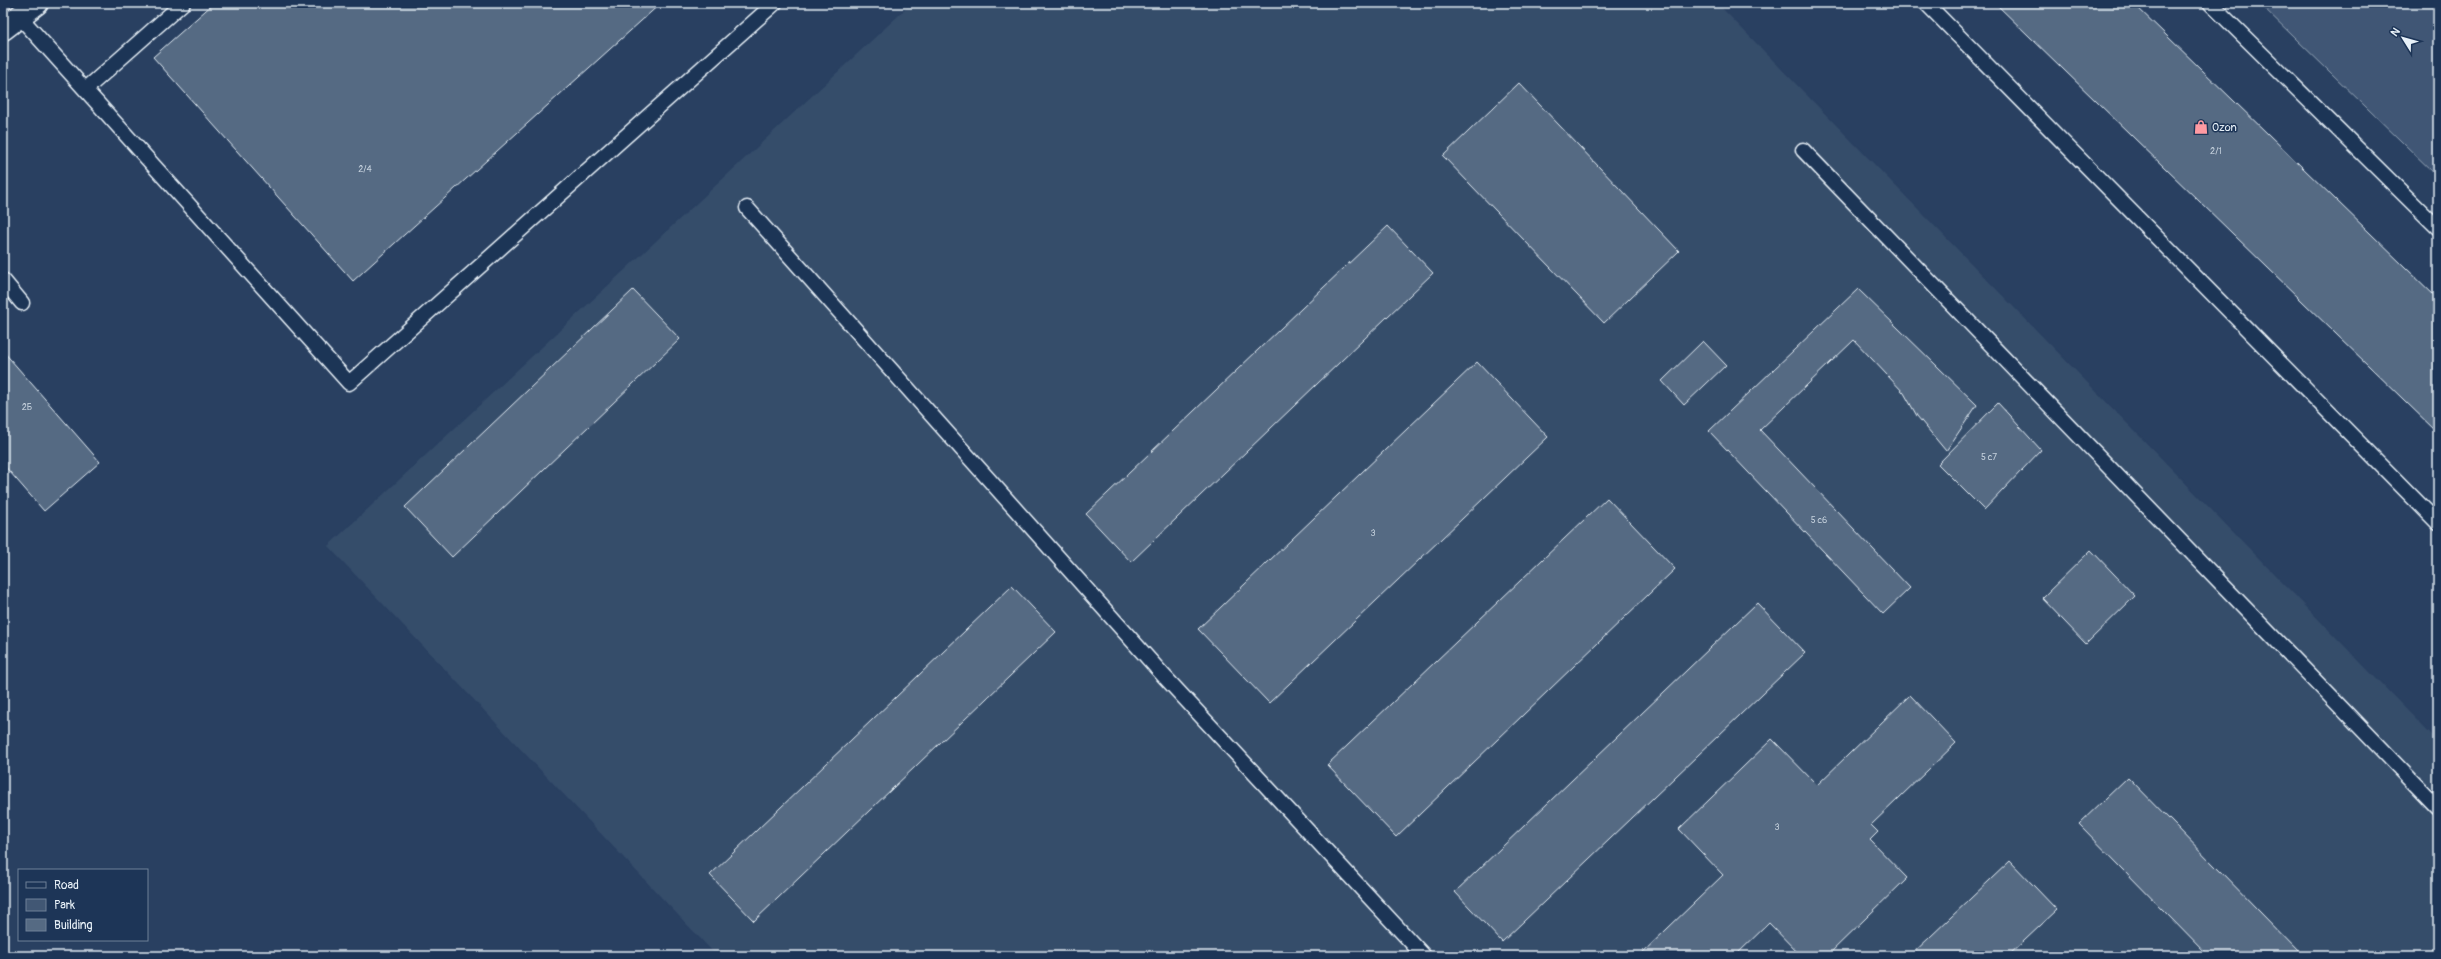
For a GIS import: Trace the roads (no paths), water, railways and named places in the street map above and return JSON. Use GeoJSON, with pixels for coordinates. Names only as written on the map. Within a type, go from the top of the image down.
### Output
{"type":"FeatureCollection","features":[{"type":"Feature","properties":{"kind":"street"},"geometry":{"type":"LineString","coordinates":[[3,29],[37,3]]}},
{"type":"Feature","properties":{"kind":"lane"},"geometry":{"type":"LineString","coordinates":[[86,89],[183,3]]}},
{"type":"Feature","properties":{"kind":"lane"},"geometry":{"type":"LineString","coordinates":[[20,17],[349,383],[775,3]]}},
{"type":"Feature","properties":{"kind":"lane"},"geometry":{"type":"LineString","coordinates":[[1926,3],[2438,523]]}},
{"type":"Feature","properties":{"kind":"lane"},"geometry":{"type":"LineString","coordinates":[[2210,3],[2438,228]]}},
{"type":"Feature","properties":{"kind":"lane"},"geometry":{"type":"LineString","coordinates":[[1803,150],[2438,808]]}},
{"type":"Feature","properties":{"kind":"lane"},"geometry":{"type":"LineString","coordinates":[[747,208],[1163,675],[1424,956]]}},
{"type":"Feature","properties":{"kind":"lane"},"geometry":{"type":"LineString","coordinates":[[3,280],[22,303]]}},
{"type":"Feature","properties":{"kind":"place","name":"Ozon"},"geometry":{"type":"Point","coordinates":[2201,127]}}]}
